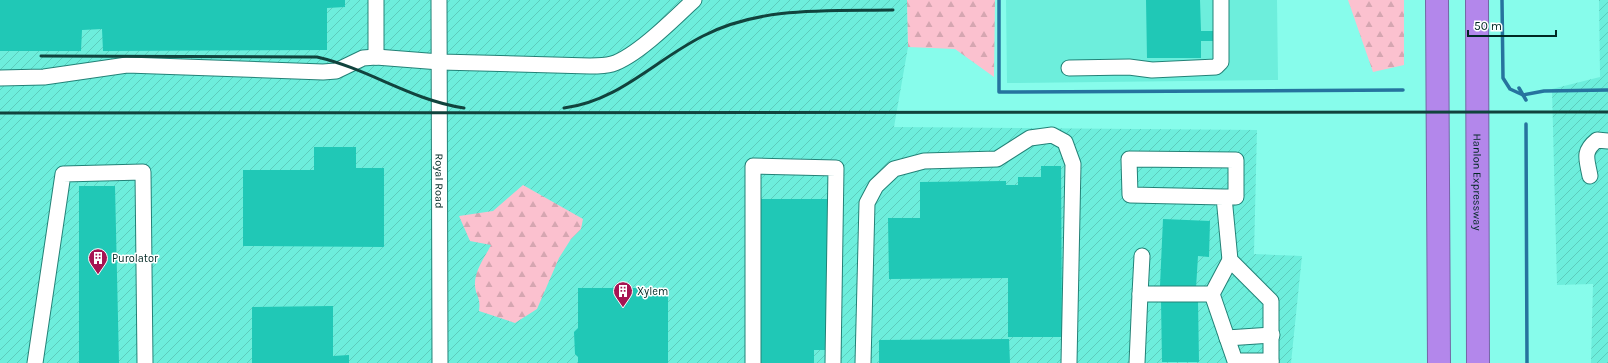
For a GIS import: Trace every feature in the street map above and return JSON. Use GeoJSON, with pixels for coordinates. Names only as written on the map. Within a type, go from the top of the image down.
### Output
{"type":"FeatureCollection","features":[{"type":"Feature","properties":{"kind":"highway"},"geometry":{"type":"LineString","coordinates":[[1437,0],[1439,363]]}},
{"type":"Feature","properties":{"kind":"highway","name":"Hanlon Expressway"},"geometry":{"type":"LineString","coordinates":[[1477,0],[1478,363]]}},
{"type":"Feature","properties":{"kind":"street"},"geometry":{"type":"LineString","coordinates":[[376,0],[376,57]]}},
{"type":"Feature","properties":{"kind":"street","name":"Royal Road"},"geometry":{"type":"LineString","coordinates":[[439,0],[440,363]]}},
{"type":"Feature","properties":{"kind":"street"},"geometry":{"type":"LineString","coordinates":[[0,78],[44,77],[128,65],[336,72],[363,58],[376,57],[440,62],[590,66],[612,64],[631,55],[677,17],[694,0]]}},
{"type":"Feature","properties":{"kind":"street"},"geometry":{"type":"LineString","coordinates":[[1069,68],[1129,68],[1152,70],[1216,67],[1221,62],[1221,0]]}},
{"type":"Feature","properties":{"kind":"street"},"geometry":{"type":"LineString","coordinates":[[863,363],[867,203],[876,186],[894,169],[924,161],[997,158],[1030,138],[1052,135],[1065,142],[1073,164],[1068,363]]}},
{"type":"Feature","properties":{"kind":"street"},"geometry":{"type":"LineString","coordinates":[[1590,176],[1586,152],[1589,146],[1597,140],[1608,141]]}},
{"type":"Feature","properties":{"kind":"street"},"geometry":{"type":"LineString","coordinates":[[1129,159],[1236,160],[1236,197],[1224,197],[1130,195],[1129,159]]}},
{"type":"Feature","properties":{"kind":"street"},"geometry":{"type":"LineString","coordinates":[[753,363],[753,166],[836,168],[833,363]]}},
{"type":"Feature","properties":{"kind":"street"},"geometry":{"type":"LineString","coordinates":[[35,363],[63,174],[143,172],[145,363]]}},
{"type":"Feature","properties":{"kind":"street"},"geometry":{"type":"LineString","coordinates":[[1224,197],[1230,260],[1212,294],[1227,338],[1232,362],[1271,362],[1272,301],[1230,260]]}},
{"type":"Feature","properties":{"kind":"street"},"geometry":{"type":"LineString","coordinates":[[1137,363],[1142,256]]}},
{"type":"Feature","properties":{"kind":"street"},"geometry":{"type":"LineString","coordinates":[[1140,294],[1212,294]]}},
{"type":"Feature","properties":{"kind":"street"},"geometry":{"type":"LineString","coordinates":[[1227,338],[1272,335]]}},
{"type":"Feature","properties":{"kind":"shaded area"},"geometry":{"type":"Polygon","coordinates":[[[0,0],[907,0],[908,47],[894,127],[1257,130],[1254,254],[1302,256],[1291,363],[0,363],[0,0]]]}},
{"type":"Feature","properties":{"kind":"shaded area"},"geometry":{"type":"Polygon","coordinates":[[[1006,0],[1277,0],[1278,80],[1007,83],[1006,0]]]}},
{"type":"Feature","properties":{"kind":"shaded area"},"geometry":{"type":"Polygon","coordinates":[[[1599,0],[1608,0],[1608,363],[1591,363],[1593,284],[1557,285],[1552,89],[1600,77],[1599,0]]]}},
{"type":"Feature","properties":{"kind":"green space"},"geometry":{"type":"Polygon","coordinates":[[[907,0],[995,0],[994,77],[955,49],[908,47],[907,0]]]}},
{"type":"Feature","properties":{"kind":"green space"},"geometry":{"type":"Polygon","coordinates":[[[1348,0],[1404,0],[1404,65],[1373,72],[1348,0]]]}},
{"type":"Feature","properties":{"kind":"green space"},"geometry":{"type":"Polygon","coordinates":[[[523,185],[583,219],[581,229],[571,239],[559,258],[537,309],[515,323],[479,311],[479,300],[475,280],[480,264],[491,245],[470,241],[459,216],[493,211],[523,185]]]}},
{"type":"Feature","properties":{"kind":"building"},"geometry":{"type":"Polygon","coordinates":[[[0,0],[345,0],[345,7],[327,8],[327,50],[103,51],[102,29],[82,30],[81,51],[0,51],[0,0]]]}},
{"type":"Feature","properties":{"kind":"building"},"geometry":{"type":"Polygon","coordinates":[[[1146,0],[1200,0],[1201,31],[1213,31],[1213,41],[1201,41],[1201,58],[1147,58],[1146,0]]]}},
{"type":"Feature","properties":{"kind":"building"},"geometry":{"type":"Polygon","coordinates":[[[314,147],[356,147],[356,168],[384,168],[384,247],[243,246],[243,170],[314,170],[314,147]]]}},
{"type":"Feature","properties":{"kind":"building"},"geometry":{"type":"Polygon","coordinates":[[[1041,166],[1061,166],[1062,337],[1008,337],[1008,278],[889,279],[888,218],[920,218],[920,182],[1006,181],[1006,185],[1018,185],[1018,177],[1041,177],[1041,166]]]}},
{"type":"Feature","properties":{"kind":"building","name":"Purolator"},"geometry":{"type":"Polygon","coordinates":[[[79,186],[115,186],[119,363],[79,363],[79,186]]]}},
{"type":"Feature","properties":{"kind":"building"},"geometry":{"type":"Polygon","coordinates":[[[759,199],[828,199],[828,350],[814,350],[814,363],[759,363],[759,199]]]}},
{"type":"Feature","properties":{"kind":"building"},"geometry":{"type":"Polygon","coordinates":[[[1163,219],[1210,221],[1209,257],[1198,256],[1196,288],[1160,286],[1163,219]]]}},
{"type":"Feature","properties":{"kind":"building","name":"Xylem"},"geometry":{"type":"Polygon","coordinates":[[[578,288],[668,288],[668,363],[578,363],[578,357],[575,354],[574,332],[578,328],[578,288]]]}},
{"type":"Feature","properties":{"kind":"building"},"geometry":{"type":"Polygon","coordinates":[[[1161,301],[1198,301],[1199,362],[1162,362],[1161,301]]]}},
{"type":"Feature","properties":{"kind":"building"},"geometry":{"type":"Polygon","coordinates":[[[333,306],[333,356],[349,355],[349,363],[252,363],[252,307],[333,306]]]}},
{"type":"Feature","properties":{"kind":"building"},"geometry":{"type":"Polygon","coordinates":[[[1009,339],[1010,363],[879,363],[879,340],[1009,339]]]}},
{"type":"Feature","properties":{"kind":"waterway"},"geometry":{"type":"LineString","coordinates":[[999,0],[999,92],[1403,90]]}},
{"type":"Feature","properties":{"kind":"waterway"},"geometry":{"type":"LineString","coordinates":[[1502,0],[1503,78],[1510,89],[1523,95],[1544,91],[1608,90]]}},
{"type":"Feature","properties":{"kind":"waterway"},"geometry":{"type":"LineString","coordinates":[[1519,88],[1526,100]]}},
{"type":"Feature","properties":{"kind":"waterway"},"geometry":{"type":"LineString","coordinates":[[1526,124],[1527,363]]}},
{"type":"Feature","properties":{"kind":"railway"},"geometry":{"type":"LineString","coordinates":[[564,108],[584,104],[602,97],[636,78],[703,36],[725,26],[748,19],[796,12],[893,10]]}},
{"type":"Feature","properties":{"kind":"railway"},"geometry":{"type":"LineString","coordinates":[[41,56],[317,57],[336,62],[408,92],[445,104],[464,108]]}},
{"type":"Feature","properties":{"kind":"railway"},"geometry":{"type":"LineString","coordinates":[[0,113],[1608,112]]}},
{"type":"Feature","properties":{"kind":"place","name":"Purolator"},"geometry":{"type":"Point","coordinates":[98,275]}},
{"type":"Feature","properties":{"kind":"place","name":"Xylem"},"geometry":{"type":"Point","coordinates":[623,308]}}]}
